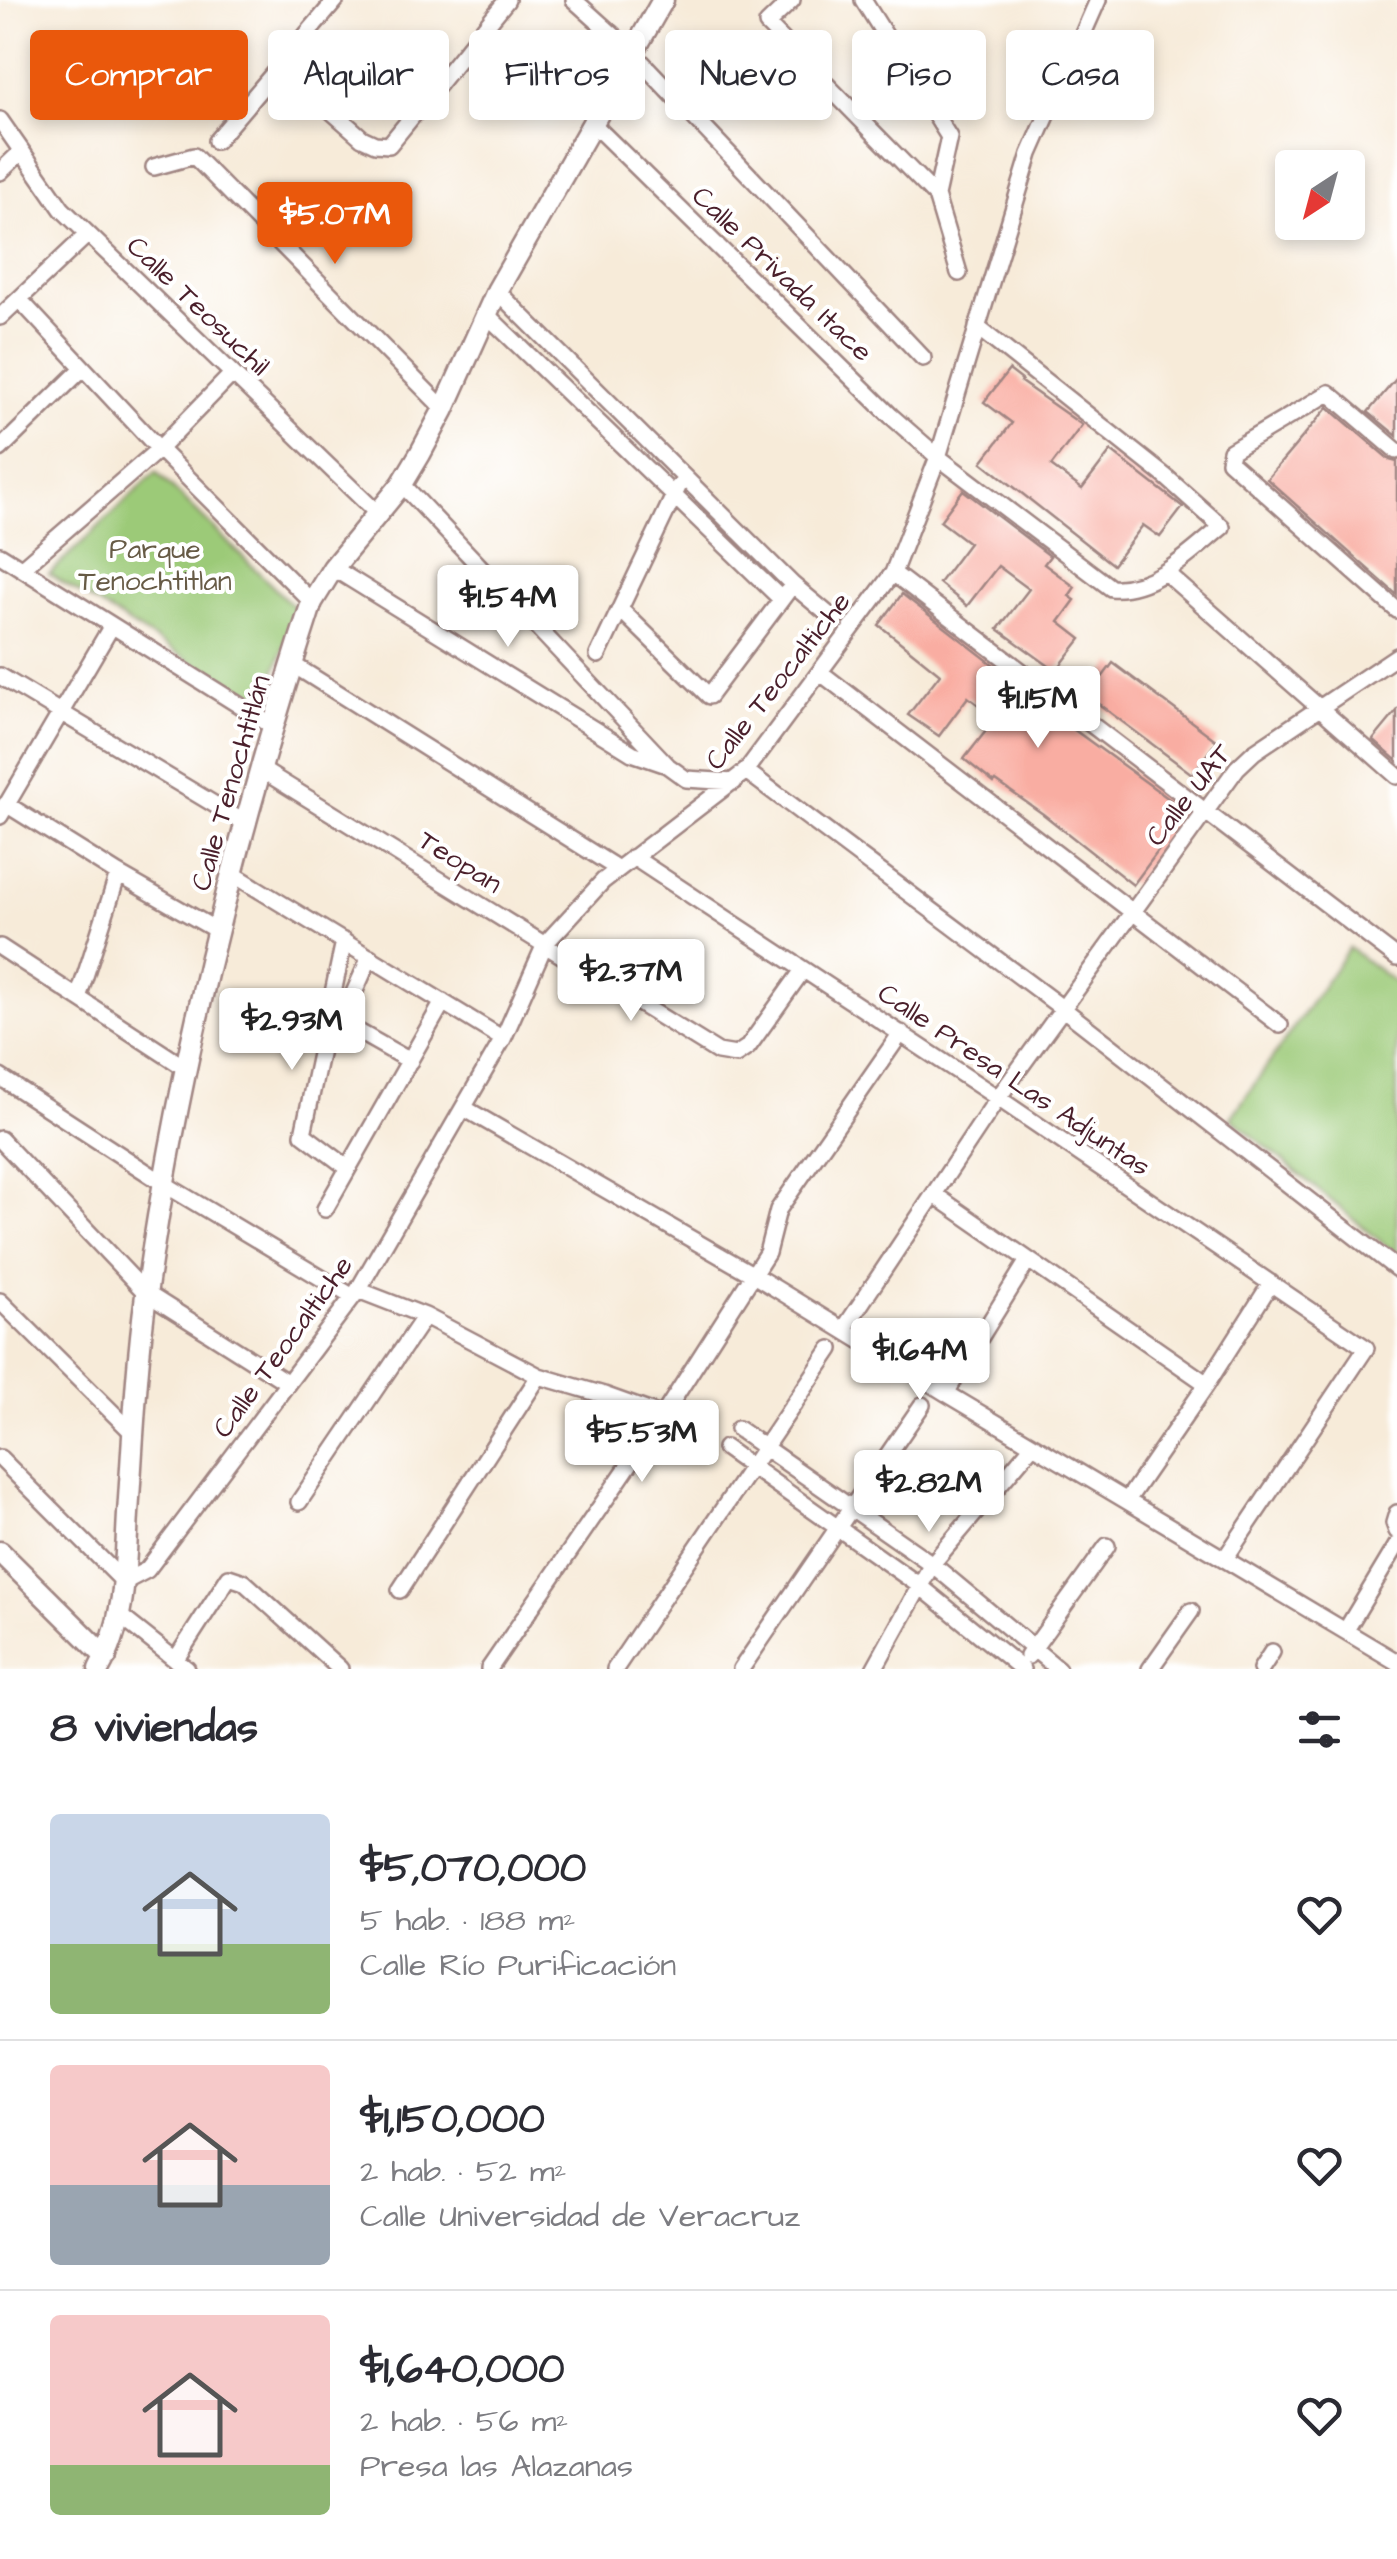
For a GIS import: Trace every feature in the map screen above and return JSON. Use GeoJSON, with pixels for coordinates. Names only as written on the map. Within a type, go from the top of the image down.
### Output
{"type":"FeatureCollection","features":[{"type":"Feature","properties":{"kind":"street"},"geometry":{"type":"LineString","coordinates":[[311,30],[336,0]]}},
{"type":"Feature","properties":{"kind":"street"},"geometry":{"type":"LineString","coordinates":[[449,71],[507,0]]}},
{"type":"Feature","properties":{"kind":"street"},"geometry":{"type":"LineString","coordinates":[[574,0],[607,30]]}},
{"type":"Feature","properties":{"kind":"street","name":"Calle Tenochtitlán"},"geometry":{"type":"LineString","coordinates":[[645,32],[663,0]]}},
{"type":"Feature","properties":{"kind":"street"},"geometry":{"type":"LineString","coordinates":[[792,0],[766,24],[936,196],[960,273]]}},
{"type":"Feature","properties":{"kind":"street"},"geometry":{"type":"LineString","coordinates":[[863,0],[948,137],[936,196]]}},
{"type":"Feature","properties":{"kind":"street","name":"Calle Teocaltiche"},"geometry":{"type":"LineString","coordinates":[[124,1582],[147,1570],[356,1294],[503,1038],[545,944],[603,881],[740,777],[893,574],[938,458],[1030,154],[1098,0]]}},
{"type":"Feature","properties":{"kind":"street"},"geometry":{"type":"LineString","coordinates":[[645,66],[923,358]]}},
{"type":"Feature","properties":{"kind":"street"},"geometry":{"type":"LineString","coordinates":[[216,142],[268,80]]}},
{"type":"Feature","properties":{"kind":"street","name":"Calle Teosuchil"},"geometry":{"type":"LineString","coordinates":[[0,120],[62,209],[378,514]]}},
{"type":"Feature","properties":{"kind":"street"},"geometry":{"type":"LineString","coordinates":[[342,120],[362,138],[389,145],[409,120]]}},
{"type":"Feature","properties":{"kind":"street","name":"Calle Tenochtitlán"},"geometry":{"type":"LineString","coordinates":[[103,1663],[119,1615],[124,1582],[146,1293],[187,1069],[218,931],[292,664],[312,602],[333,568],[402,484],[444,410],[498,291],[595,120]]}},
{"type":"Feature","properties":{"kind":"street","name":"Calle Privada Itace"},"geometry":{"type":"LineString","coordinates":[[593,124],[938,458],[1110,588],[1126,589],[1165,572]]}},
{"type":"Feature","properties":{"kind":"street"},"geometry":{"type":"LineString","coordinates":[[0,172],[21,152]]}},
{"type":"Feature","properties":{"kind":"street"},"geometry":{"type":"LineString","coordinates":[[154,166],[194,156],[444,410]]}},
{"type":"Feature","properties":{"kind":"street"},"geometry":{"type":"LineString","coordinates":[[0,317],[88,234]]}},
{"type":"Feature","properties":{"kind":"street"},"geometry":{"type":"LineString","coordinates":[[498,291],[793,585],[834,620]]}},
{"type":"Feature","properties":{"kind":"street"},"geometry":{"type":"LineString","coordinates":[[19,299],[159,450],[312,602]]}},
{"type":"Feature","properties":{"kind":"street"},"geometry":{"type":"LineString","coordinates":[[486,314],[781,600]]}},
{"type":"Feature","properties":{"kind":"street"},"geometry":{"type":"LineString","coordinates":[[977,328],[1166,477],[1222,528],[1165,572],[1397,776]]}},
{"type":"Feature","properties":{"kind":"street"},"geometry":{"type":"LineString","coordinates":[[523,350],[540,332]]}},
{"type":"Feature","properties":{"kind":"street"},"geometry":{"type":"LineString","coordinates":[[0,449],[82,369]]}},
{"type":"Feature","properties":{"kind":"street"},"geometry":{"type":"LineString","coordinates":[[22,568],[159,450],[232,374]]}},
{"type":"Feature","properties":{"kind":"street"},"geometry":{"type":"LineString","coordinates":[[1397,451],[1334,396],[1324,394],[1232,451],[1229,461],[1397,610]]}},
{"type":"Feature","properties":{"kind":"street"},"geometry":{"type":"LineString","coordinates":[[598,655],[682,476]]}},
{"type":"Feature","properties":{"kind":"street"},"geometry":{"type":"LineString","coordinates":[[402,484],[668,766],[686,779],[740,777],[1062,1008],[1397,1269]]}},
{"type":"Feature","properties":{"kind":"street"},"geometry":{"type":"LineString","coordinates":[[0,555],[274,727]]}},
{"type":"Feature","properties":{"kind":"street"},"geometry":{"type":"LineString","coordinates":[[333,568],[632,753],[668,766]]}},
{"type":"Feature","properties":{"kind":"street"},"geometry":{"type":"LineString","coordinates":[[893,574],[1397,958]]}},
{"type":"Feature","properties":{"kind":"street"},"geometry":{"type":"LineString","coordinates":[[620,609],[709,696],[793,585]]}},
{"type":"Feature","properties":{"kind":"street"},"geometry":{"type":"LineString","coordinates":[[111,627],[3,810],[218,931]]}},
{"type":"Feature","properties":{"kind":"street","name":"Calle UAT"},"geometry":{"type":"LineString","coordinates":[[844,1329],[998,1098],[1244,760],[1397,656]]}},
{"type":"Feature","properties":{"kind":"street"},"geometry":{"type":"LineString","coordinates":[[292,664],[618,870]]}},
{"type":"Feature","properties":{"kind":"street"},"geometry":{"type":"LineString","coordinates":[[821,673],[1280,1026]]}},
{"type":"Feature","properties":{"kind":"street"},"geometry":{"type":"LineString","coordinates":[[0,676],[247,824]]}},
{"type":"Feature","properties":{"kind":"street","name":"Teopan"},"geometry":{"type":"LineString","coordinates":[[262,770],[718,1052],[736,1055],[748,1047],[804,970]]}},
{"type":"Feature","properties":{"kind":"street","name":"Calle Presa Las Adjuntas"},"geometry":{"type":"LineString","coordinates":[[634,857],[1366,1348],[1226,1557]]}},
{"type":"Feature","properties":{"kind":"street"},"geometry":{"type":"LineString","coordinates":[[78,998],[118,874]]}},
{"type":"Feature","properties":{"kind":"street"},"geometry":{"type":"LineString","coordinates":[[234,874],[503,1038]]}},
{"type":"Feature","properties":{"kind":"street"},"geometry":{"type":"LineString","coordinates":[[344,941],[334,1018],[303,1134],[348,1168]]}},
{"type":"Feature","properties":{"kind":"street"},"geometry":{"type":"LineString","coordinates":[[0,947],[187,1069]]}},
{"type":"Feature","properties":{"kind":"street"},"geometry":{"type":"LineString","coordinates":[[334,1018],[370,957]]}},
{"type":"Feature","properties":{"kind":"street"},"geometry":{"type":"LineString","coordinates":[[326,1208],[443,1002]]}},
{"type":"Feature","properties":{"kind":"street"},"geometry":{"type":"LineString","coordinates":[[334,1018],[410,1061]]}},
{"type":"Feature","properties":{"kind":"street"},"geometry":{"type":"LineString","coordinates":[[490,1669],[662,1416],[767,1252],[778,1210],[901,1033]]}},
{"type":"Feature","properties":{"kind":"street"},"geometry":{"type":"LineString","coordinates":[[0,1077],[166,1184],[356,1294],[425,1316],[539,1376],[702,1430]]}},
{"type":"Feature","properties":{"kind":"street"},"geometry":{"type":"LineString","coordinates":[[464,1108],[752,1274],[1397,1662]]}},
{"type":"Feature","properties":{"kind":"street"},"geometry":{"type":"LineString","coordinates":[[0,1139],[146,1293],[288,1384]]}},
{"type":"Feature","properties":{"kind":"street"},"geometry":{"type":"LineString","coordinates":[[935,1195],[1207,1384]]}},
{"type":"Feature","properties":{"kind":"street"},"geometry":{"type":"LineString","coordinates":[[946,1394],[1027,1262]]}},
{"type":"Feature","properties":{"kind":"street"},"geometry":{"type":"LineString","coordinates":[[1128,1499],[1271,1283]]}},
{"type":"Feature","properties":{"kind":"street"},"geometry":{"type":"LineString","coordinates":[[0,1302],[134,1434]]}},
{"type":"Feature","properties":{"kind":"street"},"geometry":{"type":"LineString","coordinates":[[299,1502],[425,1316]]}},
{"type":"Feature","properties":{"kind":"street"},"geometry":{"type":"LineString","coordinates":[[615,1669],[831,1349]]}},
{"type":"Feature","properties":{"kind":"street"},"geometry":{"type":"LineString","coordinates":[[400,1590],[539,1376]]}},
{"type":"Feature","properties":{"kind":"street"},"geometry":{"type":"LineString","coordinates":[[742,1669],[922,1405]]}},
{"type":"Feature","properties":{"kind":"street"},"geometry":{"type":"LineString","coordinates":[[738,1430],[932,1564],[1058,1669]]}},
{"type":"Feature","properties":{"kind":"street"},"geometry":{"type":"LineString","coordinates":[[874,1669],[932,1564],[1033,1445]]}},
{"type":"Feature","properties":{"kind":"street"},"geometry":{"type":"LineString","coordinates":[[726,1448],[920,1586],[1021,1668],[1107,1546]]}},
{"type":"Feature","properties":{"kind":"street"},"geometry":{"type":"LineString","coordinates":[[0,1458],[124,1582]]}},
{"type":"Feature","properties":{"kind":"street"},"geometry":{"type":"LineString","coordinates":[[1397,1513],[1397,1531]]}},
{"type":"Feature","properties":{"kind":"street"},"geometry":{"type":"LineString","coordinates":[[1346,1630],[1397,1545]]}},
{"type":"Feature","properties":{"kind":"street"},"geometry":{"type":"LineString","coordinates":[[0,1552],[103,1663]]}},
{"type":"Feature","properties":{"kind":"street"},"geometry":{"type":"LineString","coordinates":[[119,1615],[182,1664],[229,1577],[244,1582],[340,1669]]}},
{"type":"Feature","properties":{"kind":"street"},"geometry":{"type":"LineString","coordinates":[[1150,1669],[1191,1611]]}},
{"type":"Feature","properties":{"kind":"street"},"geometry":{"type":"LineString","coordinates":[[1261,1669],[1272,1652]]}},
{"type":"Feature","properties":{"kind":"green space","name":"Parque Tenochtitlan"},"geometry":{"type":"Polygon","coordinates":[[[156,472],[298,611],[262,706],[49,574],[156,472]]]}},
{"type":"Feature","properties":{"kind":"green space"},"geometry":{"type":"Polygon","coordinates":[[[1349,948],[1397,984],[1397,1255],[1231,1118],[1349,948]]]}},
{"type":"Feature","properties":{"kind":"building"},"geometry":{"type":"Polygon","coordinates":[[[1009,370],[1082,425],[1051,466],[1082,489],[1111,451],[1183,507],[1160,537],[1143,525],[1113,565],[982,462],[1012,423],[984,402],[1009,370]]]}},
{"type":"Feature","properties":{"kind":"building"},"geometry":{"type":"Polygon","coordinates":[[[1397,378],[1397,436],[1368,412],[1397,378]]]}},
{"type":"Feature","properties":{"kind":"building"},"geometry":{"type":"Polygon","coordinates":[[[1328,407],[1397,462],[1397,595],[1267,479],[1328,407]]]}},
{"type":"Feature","properties":{"kind":"building"},"geometry":{"type":"Polygon","coordinates":[[[963,490],[1050,556],[1044,564],[1075,587],[1069,596],[1075,600],[1059,622],[1081,639],[1056,671],[998,629],[1029,589],[998,566],[967,606],[939,583],[969,543],[940,521],[963,490]]]}},
{"type":"Feature","properties":{"kind":"building"},"geometry":{"type":"Polygon","coordinates":[[[902,594],[1021,686],[1018,689],[1187,812],[1133,885],[1043,814],[964,759],[996,718],[968,697],[939,736],[908,715],[940,674],[879,625],[902,594]]]}},
{"type":"Feature","properties":{"kind":"building"},"geometry":{"type":"Polygon","coordinates":[[[1113,663],[1217,741],[1192,774],[1088,696],[1113,663]]]}},
{"type":"Feature","properties":{"kind":"building"},"geometry":{"type":"Polygon","coordinates":[[[1397,711],[1397,761],[1373,740],[1397,711]]]}}]}
